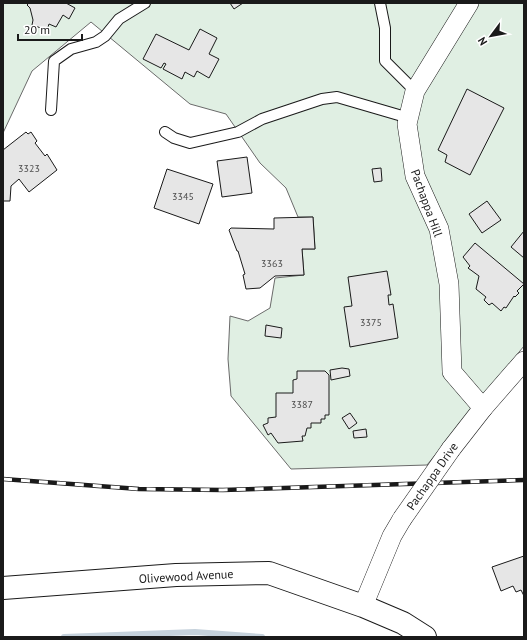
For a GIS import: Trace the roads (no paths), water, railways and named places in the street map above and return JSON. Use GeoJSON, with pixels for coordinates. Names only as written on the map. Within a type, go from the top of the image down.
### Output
{"type":"FeatureCollection","features":[{"type":"Feature","properties":{"kind":"main road","name":"Olivewood Avenue"},"geometry":{"type":"LineString","coordinates":[[3,588],[176,575],[269,573],[363,606],[403,623],[425,637]]}},
{"type":"Feature","properties":{"kind":"street","name":"Pachappa Hill"},"geometry":{"type":"LineString","coordinates":[[469,3],[415,91],[407,124],[415,176],[439,228],[450,284],[452,372],[483,408]]}},
{"type":"Feature","properties":{"kind":"street","name":"Pachappa Drive"},"geometry":{"type":"LineString","coordinates":[[363,606],[392,536],[402,519],[451,449],[483,408],[524,361]]}},
{"type":"Feature","properties":{"kind":"lane"},"geometry":{"type":"LineString","coordinates":[[51,110],[54,61],[71,49],[96,42],[105,36],[119,19],[145,3]]}},
{"type":"Feature","properties":{"kind":"lane"},"geometry":{"type":"LineString","coordinates":[[380,3],[385,28],[385,61],[415,91]]}},
{"type":"Feature","properties":{"kind":"lane"},"geometry":{"type":"LineString","coordinates":[[165,132],[174,138],[190,143],[238,132],[262,119],[322,99],[337,97],[409,118]]}},
{"type":"Feature","properties":{"kind":"waterway"},"geometry":{"type":"LineString","coordinates":[[64,637],[195,632],[262,637]]}},
{"type":"Feature","properties":{"kind":"railway"},"geometry":{"type":"LineString","coordinates":[[3,479],[139,489],[223,490],[524,480]]}}]}
